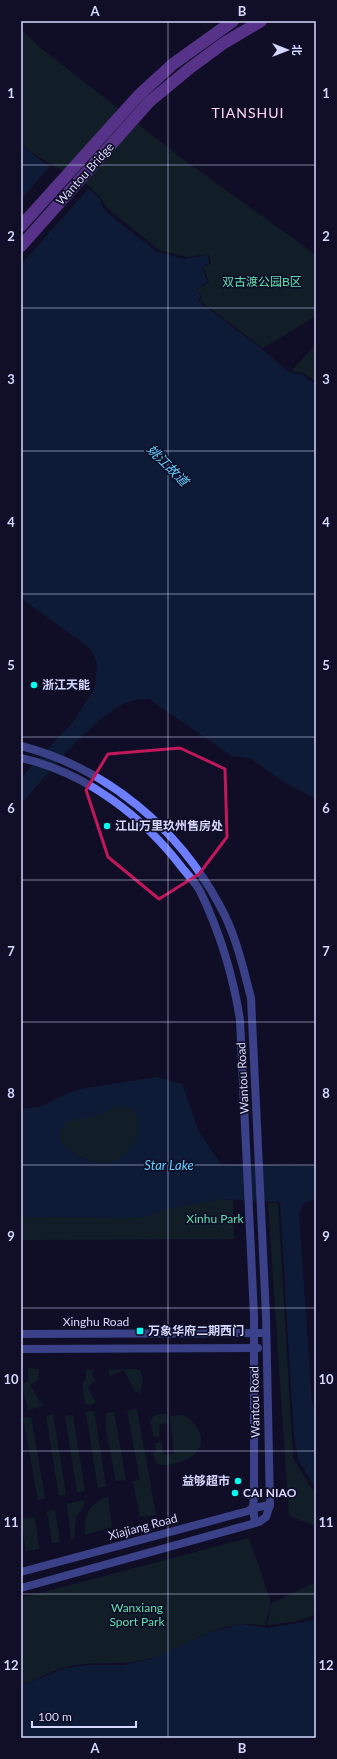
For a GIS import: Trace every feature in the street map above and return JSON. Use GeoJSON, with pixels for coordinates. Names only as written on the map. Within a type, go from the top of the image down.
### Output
{"type":"FeatureCollection","features":[{"type":"Feature","properties":{"kind":"main road","name":"Wantou Bridge"},"geometry":{"type":"LineString","coordinates":[[21,226],[139,95],[173,64],[233,21]]}},
{"type":"Feature","properties":{"kind":"main road","name":"Wantou Bridge"},"geometry":{"type":"LineString","coordinates":[[21,246],[149,102],[218,47],[261,21]]}},
{"type":"Feature","properties":{"kind":"main road","name":"Wantou Road"},"geometry":{"type":"LineString","coordinates":[[21,746],[45,752],[94,775],[127,796],[161,826],[193,864],[220,907],[239,950],[251,998],[266,1333],[270,1505],[266,1517],[255,1523],[252,1508],[254,1497],[254,1333],[240,1020],[234,981],[222,942],[201,891],[173,855],[131,814],[78,778],[39,763],[21,758]]}},
{"type":"Feature","properties":{"kind":"main road"},"geometry":{"type":"LineString","coordinates":[[215,1348],[219,1333]]}},
{"type":"Feature","properties":{"kind":"main road","name":"Xinghu Road"},"geometry":{"type":"LineString","coordinates":[[21,1334],[266,1333]]}},
{"type":"Feature","properties":{"kind":"main road"},"geometry":{"type":"LineString","coordinates":[[21,1349],[266,1348]]}},
{"type":"Feature","properties":{"kind":"main road","name":"Xiajiang Road"},"geometry":{"type":"LineString","coordinates":[[21,1572],[248,1512],[252,1508],[270,1505]]}},
{"type":"Feature","properties":{"kind":"main road"},"geometry":{"type":"LineString","coordinates":[[21,1588],[255,1523]]}},
{"type":"Feature","properties":{"kind":"highlighted area"},"geometry":{"type":"Polygon","coordinates":[[[180,748],[225,769],[227,837],[199,874],[159,899],[108,857],[86,790],[108,754],[180,748]]]}},
{"type":"Feature","properties":{"kind":"green space","name":"双古渡公园B区"},"geometry":{"type":"Polygon","coordinates":[[[21,30],[42,49],[180,157],[316,255],[316,316],[263,348],[200,301],[202,295],[197,290],[209,282],[203,267],[211,264],[209,254],[188,257],[159,250],[106,207],[100,197],[91,188],[80,180],[42,159],[21,144],[21,30]]]}},
{"type":"Feature","properties":{"kind":"green space"},"geometry":{"type":"Polygon","coordinates":[[[316,345],[316,381],[303,373],[291,371],[316,345]]]}},
{"type":"Feature","properties":{"kind":"green space"},"geometry":{"type":"Polygon","coordinates":[[[116,1107],[133,1109],[137,1116],[138,1123],[136,1139],[127,1152],[121,1157],[114,1161],[107,1162],[92,1161],[78,1155],[65,1146],[61,1141],[62,1129],[67,1122],[98,1114],[116,1107]]]}},
{"type":"Feature","properties":{"kind":"green space","name":"Xinhu Park"},"geometry":{"type":"Polygon","coordinates":[[[221,1199],[233,1200],[234,1239],[21,1240],[21,1216],[135,1218],[144,1217],[170,1208],[221,1199]]]}},
{"type":"Feature","properties":{"kind":"green space"},"geometry":{"type":"Polygon","coordinates":[[[268,1203],[278,1203],[293,1458],[309,1485],[316,1493],[316,1527],[289,1515],[268,1203]]]}},
{"type":"Feature","properties":{"kind":"green space"},"geometry":{"type":"Polygon","coordinates":[[[28,1368],[39,1369],[38,1380],[30,1385],[43,1406],[28,1410],[22,1385],[28,1381],[28,1368]]]}},
{"type":"Feature","properties":{"kind":"green space"},"geometry":{"type":"Polygon","coordinates":[[[86,1369],[94,1370],[92,1375],[96,1380],[87,1387],[96,1402],[91,1405],[85,1404],[82,1383],[86,1380],[86,1369]]]}},
{"type":"Feature","properties":{"kind":"green space"},"geometry":{"type":"Polygon","coordinates":[[[133,1369],[140,1370],[143,1381],[140,1393],[135,1391],[124,1370],[110,1376],[108,1370],[133,1369]]]}},
{"type":"Feature","properties":{"kind":"green space"},"geometry":{"type":"Polygon","coordinates":[[[137,1409],[156,1515],[140,1517],[133,1481],[140,1480],[127,1410],[137,1409]]]}},
{"type":"Feature","properties":{"kind":"green space"},"geometry":{"type":"Polygon","coordinates":[[[94,1411],[106,1486],[98,1488],[86,1412],[94,1411]]]}},
{"type":"Feature","properties":{"kind":"green space"},"geometry":{"type":"Polygon","coordinates":[[[114,1412],[126,1480],[116,1481],[105,1424],[107,1413],[114,1412]]]}},
{"type":"Feature","properties":{"kind":"green space"},"geometry":{"type":"Polygon","coordinates":[[[53,1414],[66,1494],[59,1496],[46,1416],[53,1414]]]}},
{"type":"Feature","properties":{"kind":"green space"},"geometry":{"type":"Polygon","coordinates":[[[166,1414],[170,1426],[168,1423],[159,1425],[160,1436],[154,1437],[150,1421],[154,1416],[166,1414]]]}},
{"type":"Feature","properties":{"kind":"green space"},"geometry":{"type":"Polygon","coordinates":[[[73,1415],[85,1491],[77,1492],[65,1416],[73,1415]]]}},
{"type":"Feature","properties":{"kind":"green space"},"geometry":{"type":"Polygon","coordinates":[[[184,1415],[198,1429],[201,1436],[199,1449],[194,1455],[186,1460],[169,1465],[157,1464],[153,1454],[156,1450],[155,1443],[161,1442],[164,1455],[174,1454],[170,1416],[184,1415]]]}},
{"type":"Feature","properties":{"kind":"green space"},"geometry":{"type":"Polygon","coordinates":[[[31,1417],[45,1498],[38,1500],[23,1418],[31,1417]]]}},
{"type":"Feature","properties":{"kind":"green space"},"geometry":{"type":"Polygon","coordinates":[[[108,1496],[112,1527],[85,1535],[86,1516],[96,1503],[108,1496]]]}},
{"type":"Feature","properties":{"kind":"green space"},"geometry":{"type":"Polygon","coordinates":[[[85,1501],[76,1517],[74,1538],[71,1540],[67,1504],[85,1501]]]}},
{"type":"Feature","properties":{"kind":"green space"},"geometry":{"type":"Polygon","coordinates":[[[55,1510],[60,1542],[52,1543],[47,1511],[55,1510]]]}},
{"type":"Feature","properties":{"kind":"green space"},"geometry":{"type":"Polygon","coordinates":[[[35,1517],[39,1549],[26,1551],[21,1519],[35,1517]]]}},
{"type":"Feature","properties":{"kind":"green space","name":"Wanxiang Sport Park"},"geometry":{"type":"Polygon","coordinates":[[[249,1538],[271,1603],[265,1626],[249,1624],[234,1625],[206,1634],[166,1653],[151,1658],[122,1663],[68,1666],[21,1685],[21,1598],[249,1538]]]}},
{"type":"Feature","properties":{"kind":"green space"},"geometry":{"type":"Polygon","coordinates":[[[316,1582],[316,1614],[311,1617],[286,1623],[267,1625],[272,1603],[316,1582]]]}},
{"type":"Feature","properties":{"kind":"water","name":"姚江故道"},"geometry":{"type":"Polygon","coordinates":[[[21,145],[43,162],[92,191],[100,199],[103,208],[111,216],[157,252],[184,259],[208,255],[209,263],[202,267],[207,282],[196,290],[201,295],[198,301],[263,350],[290,373],[302,375],[316,385],[316,799],[282,781],[250,758],[232,756],[149,699],[138,699],[117,707],[87,731],[21,804],[21,778],[73,722],[93,691],[96,683],[97,663],[91,649],[21,598],[21,145]]]}},
{"type":"Feature","properties":{"kind":"water","name":"Star Lake"},"geometry":{"type":"Polygon","coordinates":[[[157,1077],[182,1084],[199,1132],[221,1164],[316,1166],[316,1198],[303,1204],[299,1214],[312,1403],[316,1413],[316,1489],[299,1461],[294,1436],[280,1202],[221,1199],[170,1208],[144,1217],[135,1218],[21,1216],[21,1109],[40,1107],[68,1093],[81,1089],[157,1077]],[[116,1107],[93,1117],[75,1119],[65,1123],[62,1127],[61,1141],[77,1155],[91,1161],[106,1162],[120,1158],[131,1146],[138,1131],[137,1116],[133,1109],[116,1107]]]}},
{"type":"Feature","properties":{"kind":"water"},"geometry":{"type":"Polygon","coordinates":[[[316,1618],[316,1738],[21,1738],[21,1686],[65,1668],[90,1665],[124,1665],[151,1659],[211,1632],[241,1624],[267,1628],[310,1621],[316,1618]]]}},
{"type":"Feature","properties":{"kind":"pier"},"geometry":{"type":"Polygon","coordinates":[[[51,165],[90,187],[21,265],[21,199],[51,165]]]}},
{"type":"Feature","properties":{"kind":"place","name":"浙江天能"},"geometry":{"type":"Point","coordinates":[34,685]}},
{"type":"Feature","properties":{"kind":"place","name":"江山万里玖州售房处"},"geometry":{"type":"Point","coordinates":[107,826]}},
{"type":"Feature","properties":{"kind":"place","name":"万象华府二期西门"},"geometry":{"type":"Point","coordinates":[140,1331]}},
{"type":"Feature","properties":{"kind":"place","name":"益够超市"},"geometry":{"type":"Point","coordinates":[238,1481]}},
{"type":"Feature","properties":{"kind":"place","name":"CAI NIAO"},"geometry":{"type":"Point","coordinates":[235,1493]}},
{"type":"Feature","properties":{"kind":"district","name":"TIANSHUI"},"geometry":{"type":"Point","coordinates":[248,113]}}]}
